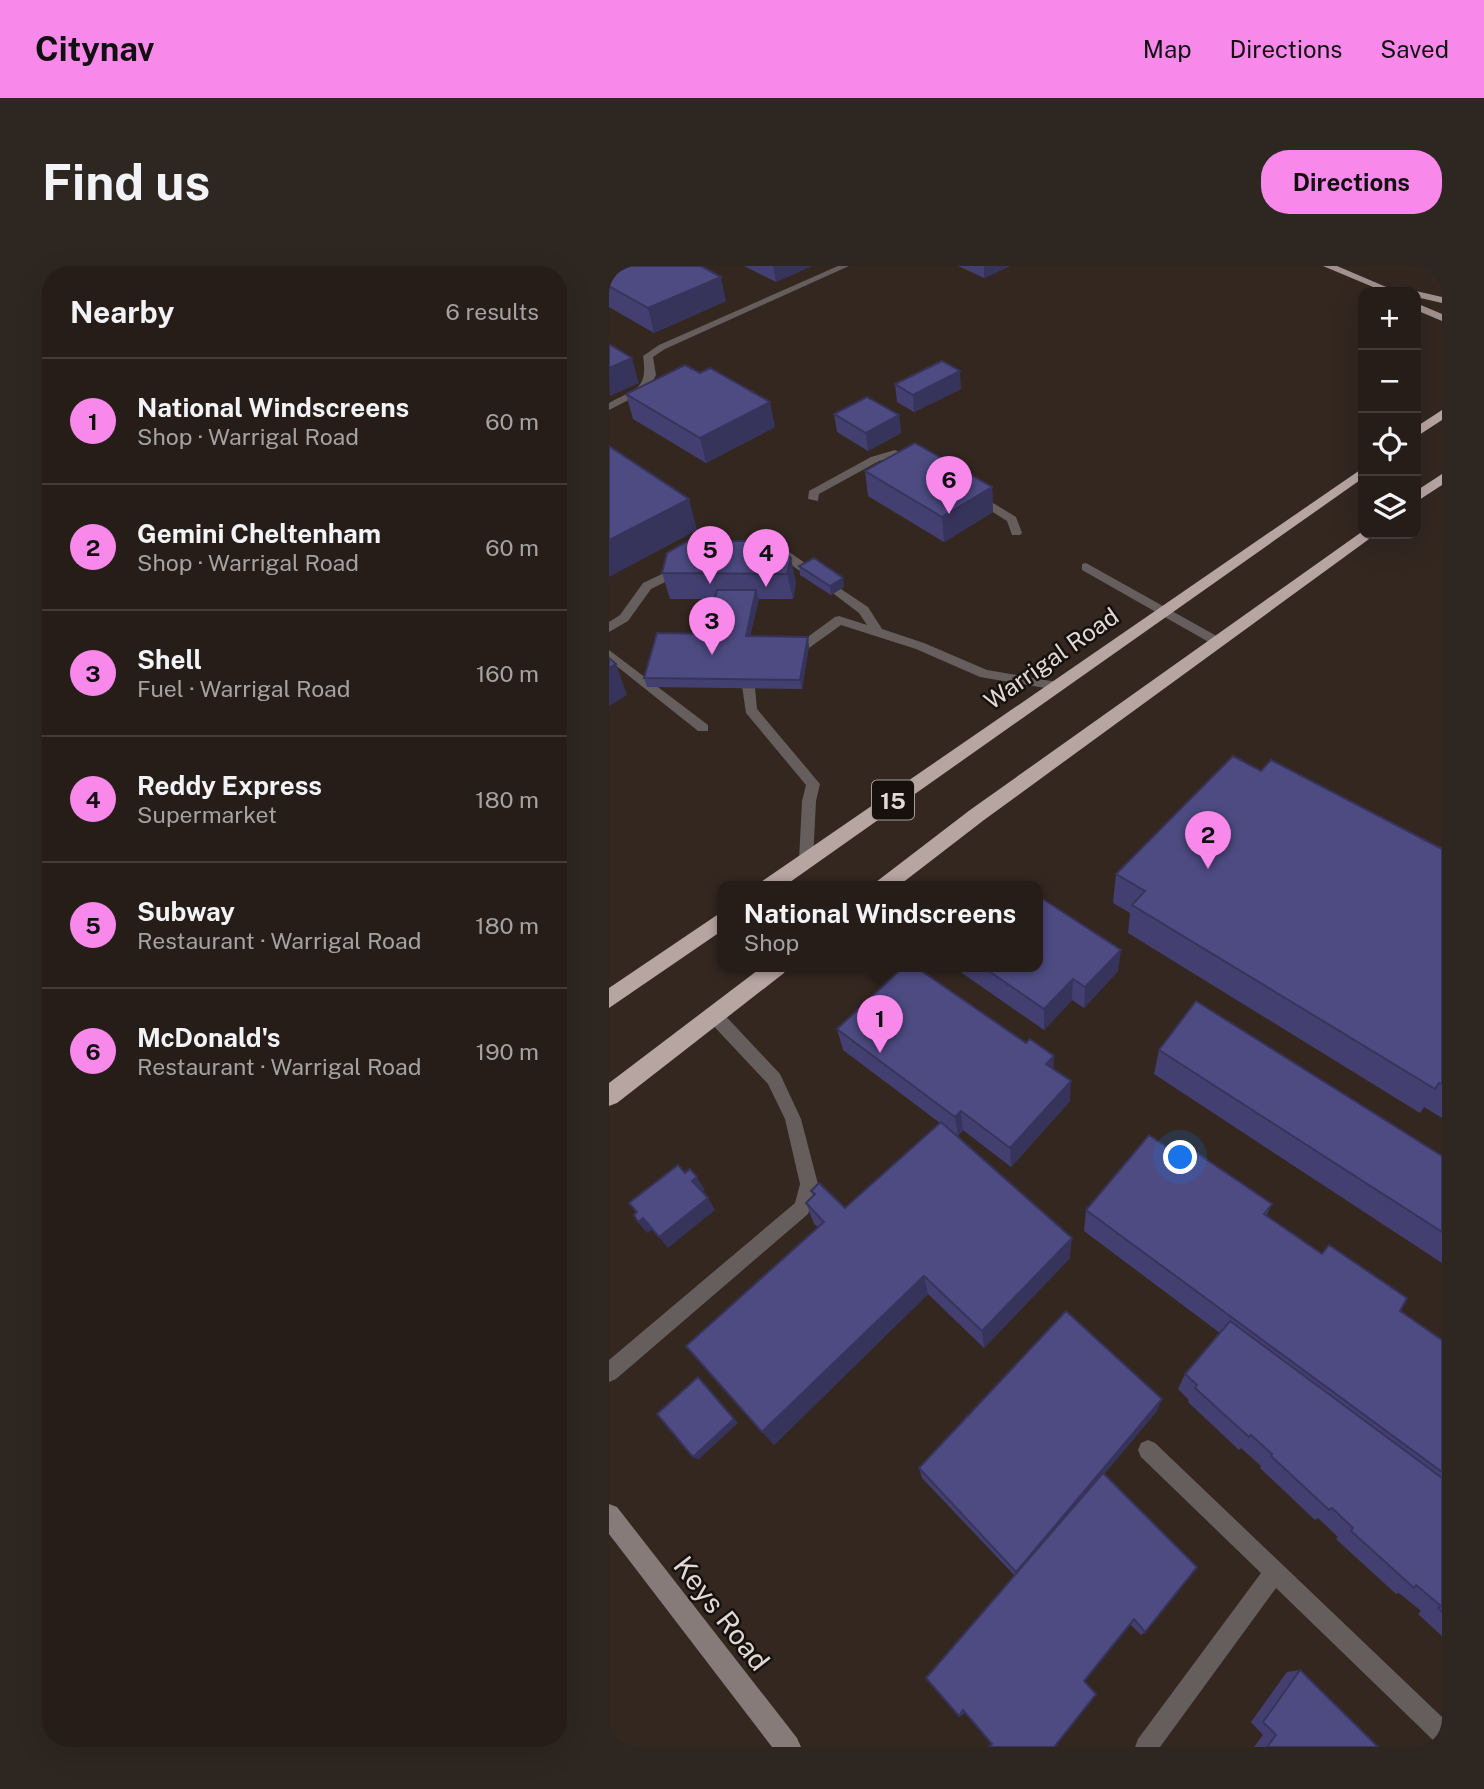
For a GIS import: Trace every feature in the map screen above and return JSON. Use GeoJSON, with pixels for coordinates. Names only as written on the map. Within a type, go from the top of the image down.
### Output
{"type":"FeatureCollection","features":[{"type":"Feature","properties":{"kind":"highway"},"geometry":{"type":"LineString","coordinates":[[1421,429],[1442,414]]}},
{"type":"Feature","properties":{"kind":"highway","name":"Warrigal Road"},"geometry":{"type":"LineString","coordinates":[[776,881],[1358,476]]}},
{"type":"Feature","properties":{"kind":"highway"},"geometry":{"type":"LineString","coordinates":[[1421,494],[1442,478]]}},
{"type":"Feature","properties":{"kind":"highway","name":"15"},"geometry":{"type":"LineString","coordinates":[[891,881],[977,815],[1361,539]]}},
{"type":"Feature","properties":{"kind":"highway"},"geometry":{"type":"LineString","coordinates":[[609,999],[717,923]]}},
{"type":"Feature","properties":{"kind":"highway"},"geometry":{"type":"LineString","coordinates":[[609,1096],[771,972]]}},
{"type":"Feature","properties":{"kind":"main road"},"geometry":{"type":"LineString","coordinates":[[1328,266],[1381,287]]}},
{"type":"Feature","properties":{"kind":"main road"},"geometry":{"type":"LineString","coordinates":[[1421,295],[1442,300]]}},
{"type":"Feature","properties":{"kind":"main road"},"geometry":{"type":"LineString","coordinates":[[1421,308],[1442,318]]}},
{"type":"Feature","properties":{"kind":"street","name":"Keys Road"},"geometry":{"type":"LineString","coordinates":[[609,1515],[788,1747]]}},
{"type":"Feature","properties":{"kind":"lane"},"geometry":{"type":"LineString","coordinates":[[609,407],[643,388],[651,375],[648,356],[662,347],[845,266]]}},
{"type":"Feature","properties":{"kind":"lane"},"geometry":{"type":"LineString","coordinates":[[817,495],[875,459],[895,453],[929,470]]}},
{"type":"Feature","properties":{"kind":"lane"},"geometry":{"type":"LineString","coordinates":[[964,491],[1012,519],[1016,533]]}},
{"type":"Feature","properties":{"kind":"lane"},"geometry":{"type":"LineString","coordinates":[[758,548],[781,551],[808,571]]}},
{"type":"Feature","properties":{"kind":"lane"},"geometry":{"type":"LineString","coordinates":[[609,628],[624,618],[647,586],[697,561]]}},
{"type":"Feature","properties":{"kind":"lane"},"geometry":{"type":"LineString","coordinates":[[1086,568],[1218,642]]}},
{"type":"Feature","properties":{"kind":"lane"},"geometry":{"type":"LineString","coordinates":[[838,591],[864,610],[877,632]]}},
{"type":"Feature","properties":{"kind":"lane"},"geometry":{"type":"LineString","coordinates":[[806,860],[809,801],[814,784],[751,710],[748,686],[839,620],[920,646],[984,674],[1057,685]]}},
{"type":"Feature","properties":{"kind":"lane"},"geometry":{"type":"LineString","coordinates":[[609,654],[703,728]]}},
{"type":"Feature","properties":{"kind":"lane"},"geometry":{"type":"LineString","coordinates":[[609,1372],[802,1208],[809,1184],[793,1119],[774,1079],[714,1016]]}},
{"type":"Feature","properties":{"kind":"lane"},"geometry":{"type":"LineString","coordinates":[[1148,1450],[1442,1733]]}},
{"type":"Feature","properties":{"kind":"lane"},"geometry":{"type":"LineString","coordinates":[[1146,1747],[1275,1572]]}},
{"type":"Feature","properties":{"kind":"building"},"geometry":{"type":"Polygon","coordinates":[[[609,266],[701,266],[721,277],[648,308],[609,286],[609,266]]]}},
{"type":"Feature","properties":{"kind":"building"},"geometry":{"type":"Polygon","coordinates":[[[609,344],[632,358],[609,368],[609,344]]]}},
{"type":"Feature","properties":{"kind":"building"},"geometry":{"type":"Polygon","coordinates":[[[942,361],[960,371],[913,395],[895,384],[942,361]]]}},
{"type":"Feature","properties":{"kind":"building"},"geometry":{"type":"Polygon","coordinates":[[[685,365],[700,373],[710,368],[770,402],[700,438],[626,394],[685,365]]]}},
{"type":"Feature","properties":{"kind":"building"},"geometry":{"type":"Polygon","coordinates":[[[867,397],[899,415],[866,433],[834,414],[867,397]]]}},
{"type":"Feature","properties":{"kind":"building"},"geometry":{"type":"Polygon","coordinates":[[[915,443],[992,487],[942,517],[865,471],[915,443]]]}},
{"type":"Feature","properties":{"kind":"building"},"geometry":{"type":"Polygon","coordinates":[[[609,446],[689,499],[609,540],[609,446]]]}},
{"type":"Feature","properties":{"kind":"building"},"geometry":{"type":"Polygon","coordinates":[[[688,541],[771,541],[791,558],[787,574],[662,573],[667,553],[688,541]]]}},
{"type":"Feature","properties":{"kind":"building"},"geometry":{"type":"Polygon","coordinates":[[[814,558],[843,578],[830,586],[799,566],[814,558]]]}},
{"type":"Feature","properties":{"kind":"building"},"geometry":{"type":"Polygon","coordinates":[[[717,590],[756,590],[746,636],[808,637],[800,680],[644,678],[657,633],[706,634],[717,590]]]}},
{"type":"Feature","properties":{"kind":"building"},"geometry":{"type":"Polygon","coordinates":[[[609,658],[616,664],[609,668],[609,658]]]}},
{"type":"Feature","properties":{"kind":"building"},"geometry":{"type":"Polygon","coordinates":[[[1233,756],[1261,771],[1271,760],[1442,849],[1442,1084],[1439,1083],[1435,1089],[1132,905],[1145,891],[1116,874],[1233,756]]]}},
{"type":"Feature","properties":{"kind":"building"},"geometry":{"type":"Polygon","coordinates":[[[1043,899],[1121,950],[1085,987],[1073,979],[1044,1009],[990,972],[1043,972],[1043,899]]]}},
{"type":"Feature","properties":{"kind":"building"},"geometry":{"type":"Polygon","coordinates":[[[898,972],[923,972],[1026,1043],[1030,1039],[1054,1056],[1046,1064],[1071,1081],[1010,1148],[961,1111],[955,1117],[837,1029],[898,972]]]}},
{"type":"Feature","properties":{"kind":"building"},"geometry":{"type":"Polygon","coordinates":[[[1196,1001],[1442,1156],[1442,1232],[1159,1050],[1196,1001]]]}},
{"type":"Feature","properties":{"kind":"building"},"geometry":{"type":"Polygon","coordinates":[[[941,1122],[1072,1238],[982,1331],[924,1276],[762,1432],[686,1346],[824,1222],[806,1203],[815,1194],[811,1191],[819,1183],[845,1208],[941,1122]]]}},
{"type":"Feature","properties":{"kind":"building"},"geometry":{"type":"Polygon","coordinates":[[[1149,1135],[1178,1155],[1185,1145],[1272,1204],[1264,1214],[1322,1254],[1329,1245],[1407,1298],[1400,1311],[1442,1340],[1442,1472],[1086,1210],[1149,1135]]]}},
{"type":"Feature","properties":{"kind":"building"},"geometry":{"type":"Polygon","coordinates":[[[678,1165],[685,1173],[690,1169],[697,1177],[692,1181],[708,1198],[659,1237],[643,1218],[638,1222],[634,1215],[637,1212],[629,1203],[678,1165]]]}},
{"type":"Feature","properties":{"kind":"building"},"geometry":{"type":"Polygon","coordinates":[[[1066,1311],[1162,1399],[1016,1572],[919,1468],[1066,1311]]]}},
{"type":"Feature","properties":{"kind":"building"},"geometry":{"type":"Polygon","coordinates":[[[1230,1321],[1442,1478],[1442,1612],[1438,1608],[1441,1606],[1416,1585],[1414,1588],[1351,1531],[1353,1528],[1332,1508],[1329,1510],[1271,1456],[1272,1454],[1195,1388],[1197,1385],[1185,1374],[1230,1321]]]}},
{"type":"Feature","properties":{"kind":"building"},"geometry":{"type":"Polygon","coordinates":[[[698,1377],[734,1419],[693,1457],[657,1414],[698,1377]]]}},
{"type":"Feature","properties":{"kind":"building"},"geometry":{"type":"Polygon","coordinates":[[[1103,1473],[1197,1567],[1145,1632],[1134,1619],[1084,1681],[1096,1694],[1054,1747],[989,1747],[992,1744],[963,1710],[959,1716],[926,1678],[1103,1473]]]}},
{"type":"Feature","properties":{"kind":"building"},"geometry":{"type":"Polygon","coordinates":[[[1300,1670],[1378,1747],[1267,1747],[1276,1735],[1263,1722],[1300,1670]]]}},
{"type":"Feature","properties":{"kind":"place","name":"McDonald's"},"geometry":{"type":"Point","coordinates":[949,514]}},
{"type":"Feature","properties":{"kind":"place","name":"Subway"},"geometry":{"type":"Point","coordinates":[710,584]}},
{"type":"Feature","properties":{"kind":"place","name":"Reddy Express"},"geometry":{"type":"Point","coordinates":[766,587]}},
{"type":"Feature","properties":{"kind":"place","name":"Shell"},"geometry":{"type":"Point","coordinates":[712,655]}},
{"type":"Feature","properties":{"kind":"place","name":"Gemini Cheltenham"},"geometry":{"type":"Point","coordinates":[1208,869]}},
{"type":"Feature","properties":{"kind":"place","name":"National Windscreens"},"geometry":{"type":"Point","coordinates":[880,1053]}}]}
